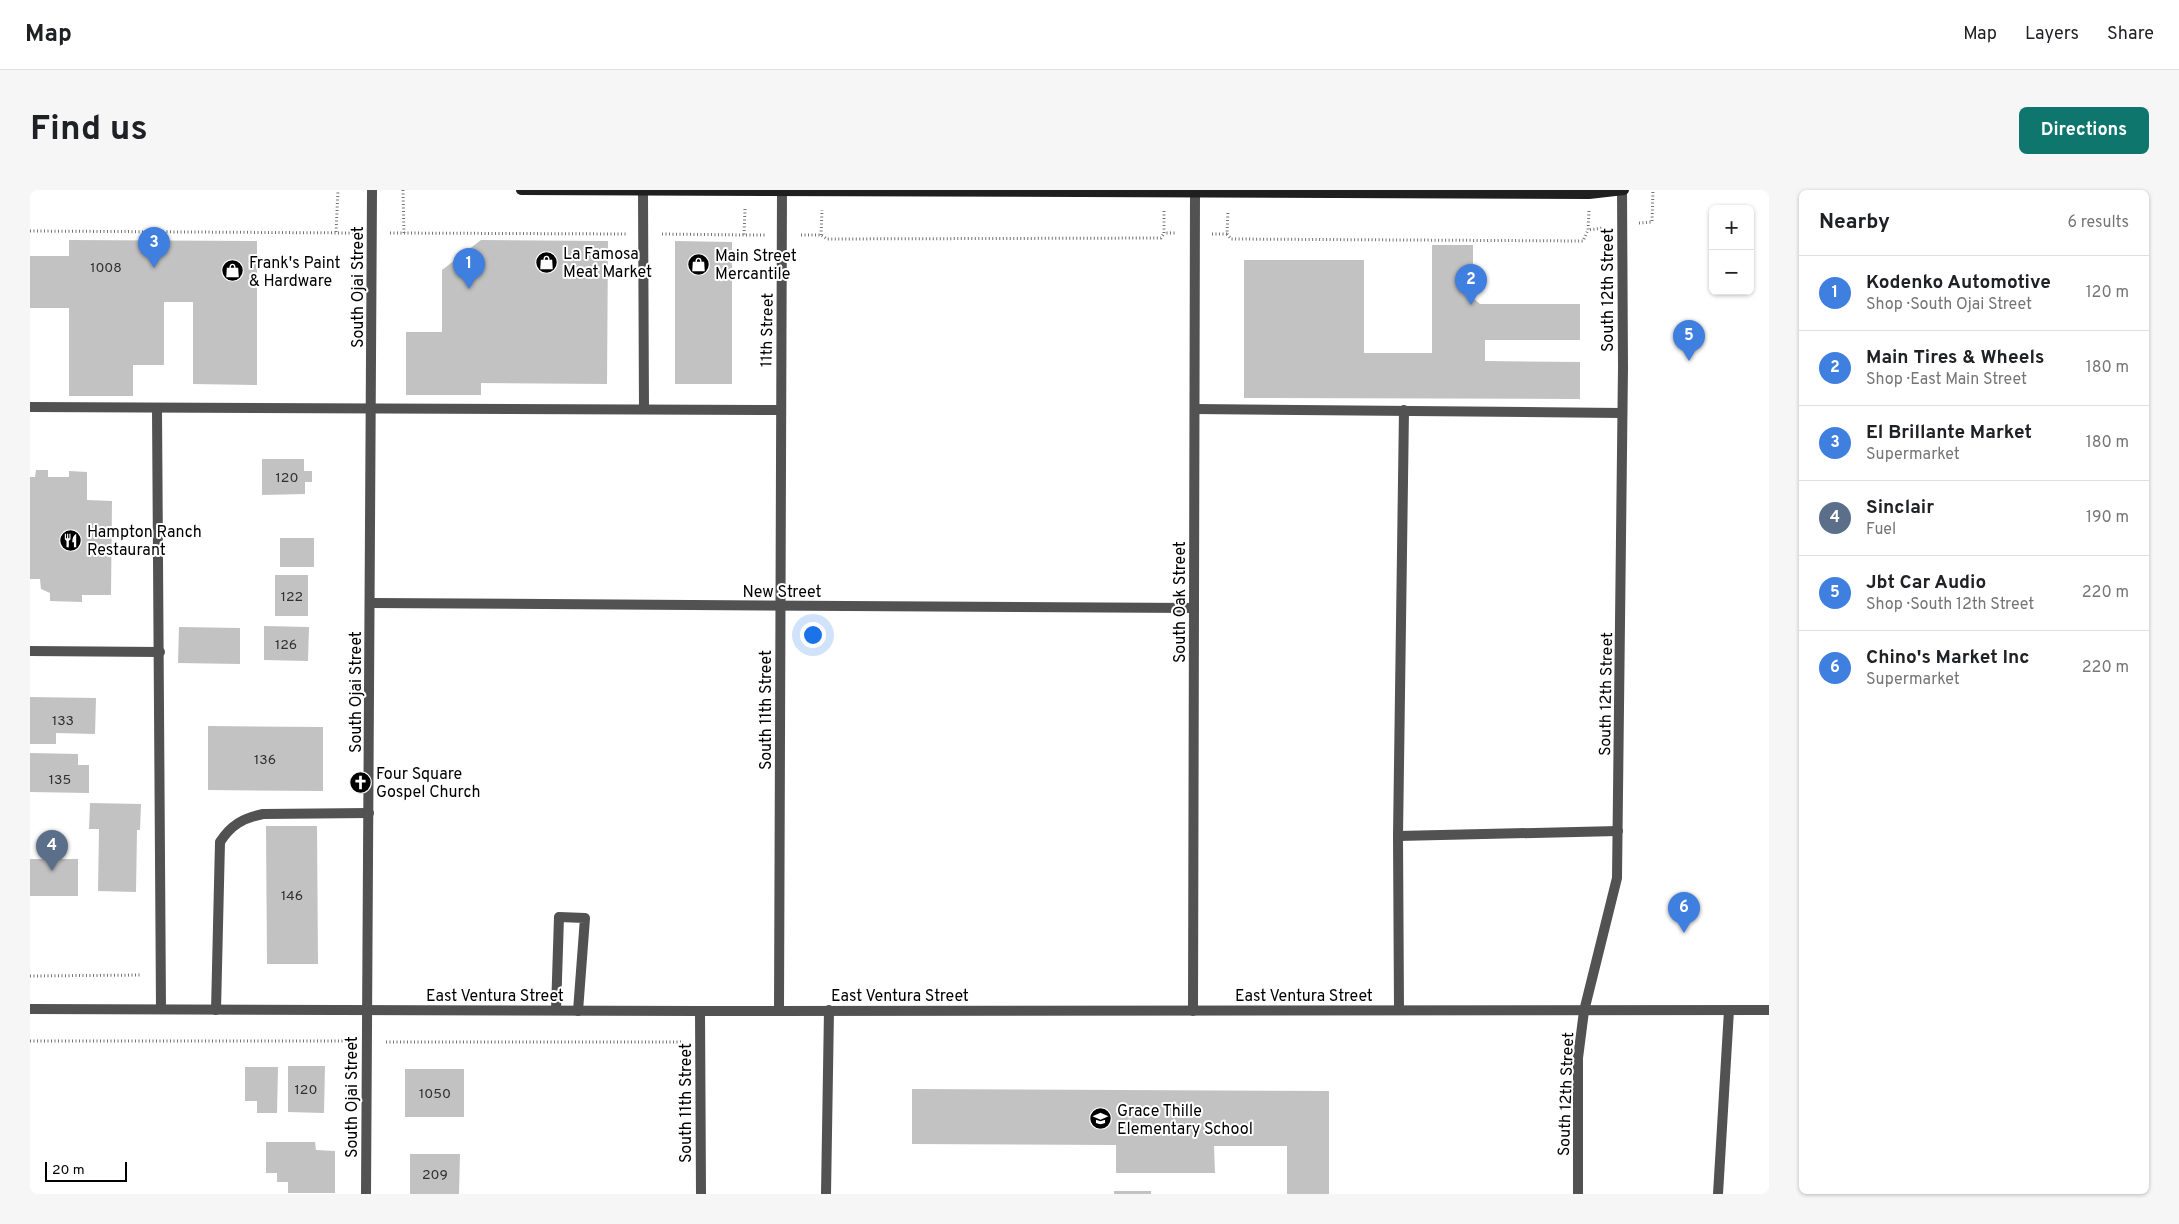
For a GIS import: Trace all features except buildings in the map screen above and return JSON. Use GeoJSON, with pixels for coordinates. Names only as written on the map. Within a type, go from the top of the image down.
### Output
{"type":"FeatureCollection","features":[{"type":"Feature","properties":{"kind":"street","name":"South Ojai Street"},"geometry":{"type":"LineString","coordinates":[[366,1194],[372,190]]}},
{"type":"Feature","properties":{"kind":"street"},"geometry":{"type":"LineString","coordinates":[[521,190],[1366,191],[1589,194],[1623,190]]}},
{"type":"Feature","properties":{"kind":"street"},"geometry":{"type":"LineString","coordinates":[[643,190],[644,409]]}},
{"type":"Feature","properties":{"kind":"street","name":"11th Street"},"geometry":{"type":"LineString","coordinates":[[780,410],[782,190]]}},
{"type":"Feature","properties":{"kind":"street","name":"South 12th Street"},"geometry":{"type":"LineString","coordinates":[[1578,1194],[1578,1058],[1584,1011],[1617,878],[1623,190]]}},
{"type":"Feature","properties":{"kind":"street","name":"South Oak Street"},"geometry":{"type":"LineString","coordinates":[[1192,1011],[1195,191]]}},
{"type":"Feature","properties":{"kind":"street"},"geometry":{"type":"LineString","coordinates":[[30,407],[780,410]]}},
{"type":"Feature","properties":{"kind":"street"},"geometry":{"type":"LineString","coordinates":[[157,409],[162,1009]]}},
{"type":"Feature","properties":{"kind":"street"},"geometry":{"type":"LineString","coordinates":[[1195,409],[1622,413]]}},
{"type":"Feature","properties":{"kind":"street","name":"South 11th Street"},"geometry":{"type":"LineString","coordinates":[[779,1010],[780,410]]}},
{"type":"Feature","properties":{"kind":"street"},"geometry":{"type":"LineString","coordinates":[[1399,1010],[1398,836],[1404,410]]}},
{"type":"Feature","properties":{"kind":"street","name":"New Street"},"geometry":{"type":"LineString","coordinates":[[370,603],[1194,608]]}},
{"type":"Feature","properties":{"kind":"street"},"geometry":{"type":"LineString","coordinates":[[30,651],[160,652]]}},
{"type":"Feature","properties":{"kind":"street"},"geometry":{"type":"LineString","coordinates":[[216,1010],[220,842],[228,829],[246,817],[262,814],[369,813]]}},
{"type":"Feature","properties":{"kind":"street"},"geometry":{"type":"LineString","coordinates":[[1398,836],[1618,831]]}},
{"type":"Feature","properties":{"kind":"street"},"geometry":{"type":"LineString","coordinates":[[556,1010],[559,917],[585,918],[578,1011]]}},
{"type":"Feature","properties":{"kind":"street","name":"East Ventura Street"},"geometry":{"type":"LineString","coordinates":[[30,1009],[578,1011],[1769,1010]]}},
{"type":"Feature","properties":{"kind":"street"},"geometry":{"type":"LineString","coordinates":[[826,1194],[829,1010]]}},
{"type":"Feature","properties":{"kind":"street"},"geometry":{"type":"LineString","coordinates":[[1718,1194],[1728,1010]]}},
{"type":"Feature","properties":{"kind":"street","name":"South 11th Street"},"geometry":{"type":"LineString","coordinates":[[700,1011],[700,1194]]}},
{"type":"Feature","properties":{"kind":"path"},"geometry":{"type":"LineString","coordinates":[[30,231],[336,232],[338,190]]}},
{"type":"Feature","properties":{"kind":"path"},"geometry":{"type":"LineString","coordinates":[[403,190],[404,234],[744,234]]}},
{"type":"Feature","properties":{"kind":"path"},"geometry":{"type":"LineString","coordinates":[[1227,234],[1231,239],[1583,241],[1588,230]]}},
{"type":"Feature","properties":{"kind":"path"},"geometry":{"type":"LineString","coordinates":[[821,235],[827,238],[1160,238],[1164,233]]}},
{"type":"Feature","properties":{"kind":"path"},"geometry":{"type":"LineString","coordinates":[[30,976],[161,975]]}},
{"type":"Feature","properties":{"kind":"path"},"geometry":{"type":"LineString","coordinates":[[30,1041],[340,1041]]}},
{"type":"Feature","properties":{"kind":"path"},"geometry":{"type":"LineString","coordinates":[[391,1042],[700,1042]]}},
{"type":"Feature","properties":{"kind":"place","name":"La Famosa Meat Market"},"geometry":{"type":"Point","coordinates":[547,262]}},
{"type":"Feature","properties":{"kind":"place","name":"Main Street Mercantile"},"geometry":{"type":"Point","coordinates":[699,264]}},
{"type":"Feature","properties":{"kind":"place","name":"El Brillante Market"},"geometry":{"type":"Point","coordinates":[154,268]}},
{"type":"Feature","properties":{"kind":"place","name":"Frank's Paint & Hardware"},"geometry":{"type":"Point","coordinates":[233,271]}},
{"type":"Feature","properties":{"kind":"place","name":"Kodenko Automotive"},"geometry":{"type":"Point","coordinates":[469,289]}},
{"type":"Feature","properties":{"kind":"place","name":"Main Tires & Wheels"},"geometry":{"type":"Point","coordinates":[1471,305]}},
{"type":"Feature","properties":{"kind":"place","name":"Jbt Car Audio"},"geometry":{"type":"Point","coordinates":[1689,361]}},
{"type":"Feature","properties":{"kind":"place","name":"Hampton Ranch Restaurant"},"geometry":{"type":"Point","coordinates":[71,540]}},
{"type":"Feature","properties":{"kind":"place","name":"Four Square Gospel Church"},"geometry":{"type":"Point","coordinates":[360,782]}},
{"type":"Feature","properties":{"kind":"place","name":"Sinclair"},"geometry":{"type":"Point","coordinates":[52,871]}},
{"type":"Feature","properties":{"kind":"place","name":"Chino's Market Inc"},"geometry":{"type":"Point","coordinates":[1684,933]}},
{"type":"Feature","properties":{"kind":"place","name":"Grace Thille Elementary School"},"geometry":{"type":"Point","coordinates":[1101,1119]}}]}
